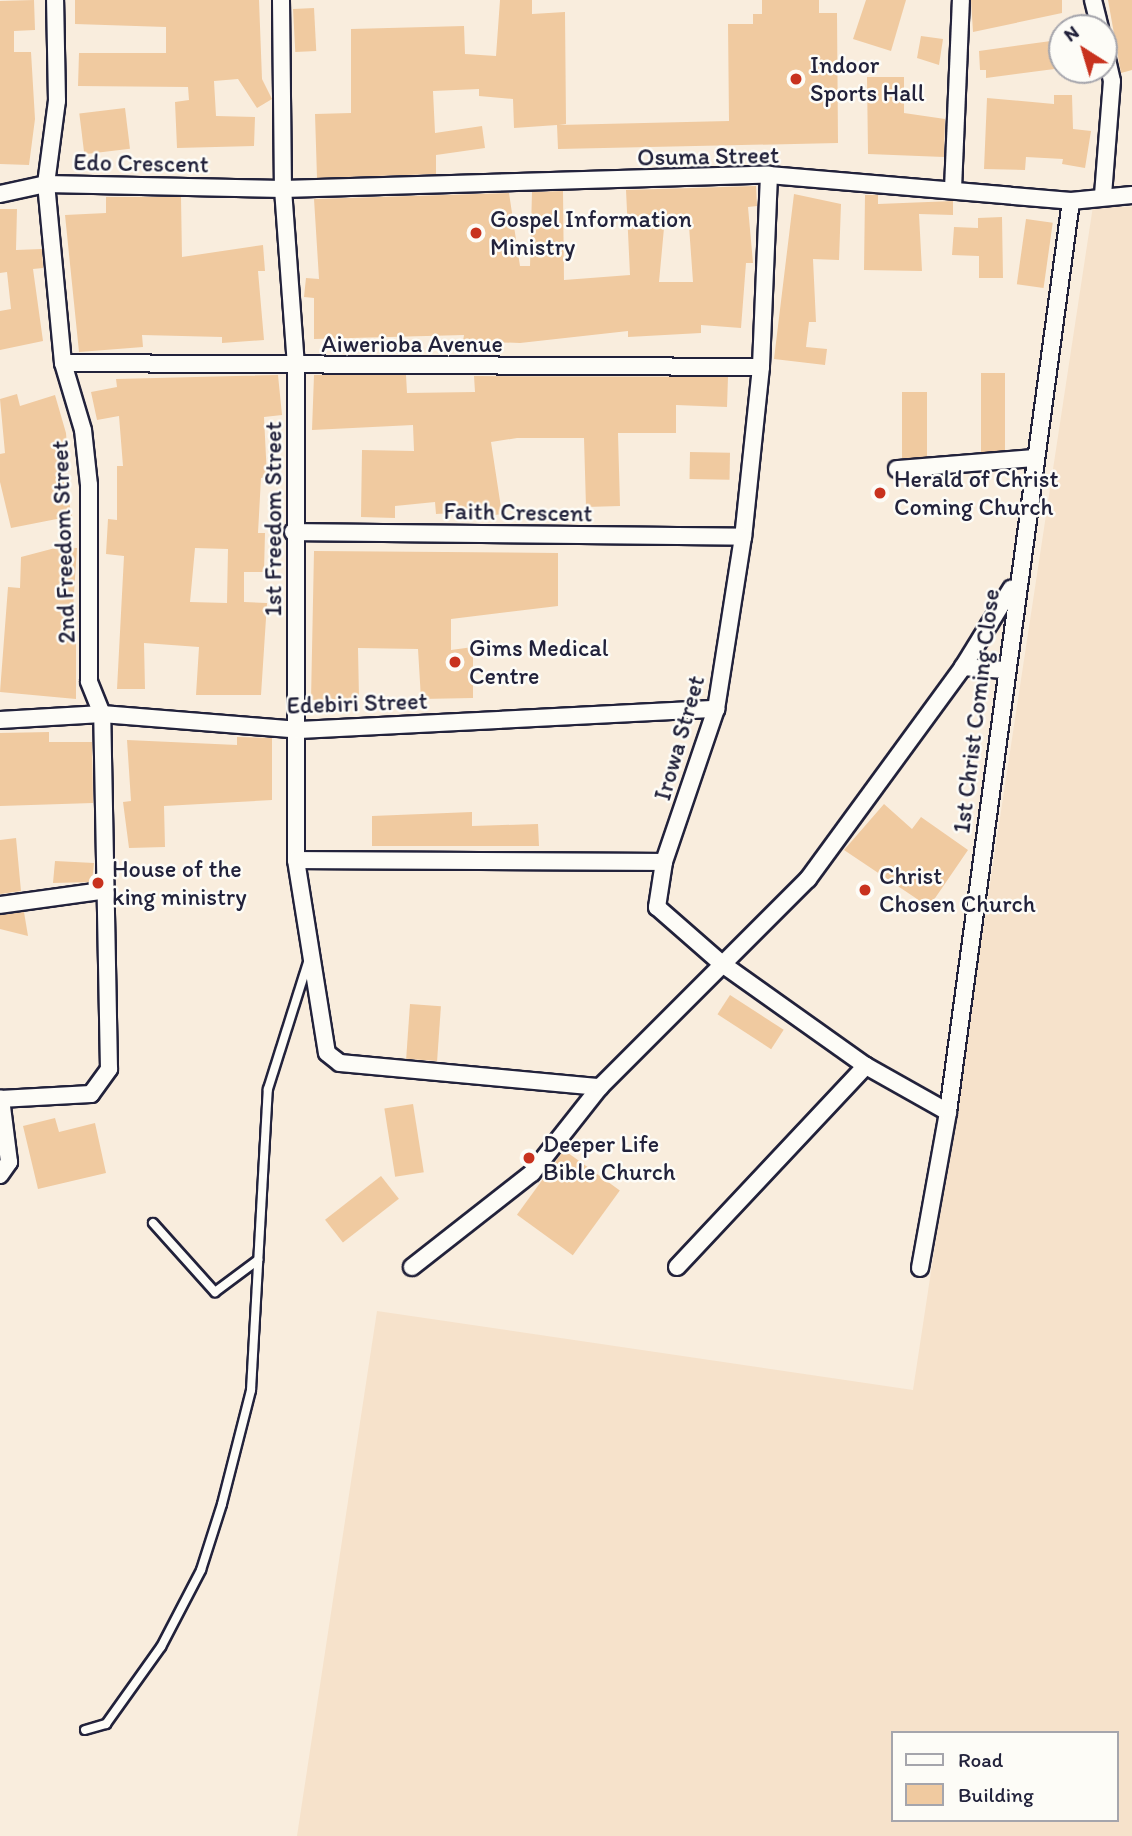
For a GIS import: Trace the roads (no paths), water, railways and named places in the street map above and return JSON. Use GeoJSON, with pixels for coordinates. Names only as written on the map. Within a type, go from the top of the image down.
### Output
{"type":"FeatureCollection","features":[{"type":"Feature","properties":{"kind":"street","name":"2nd Freedom Street"},"geometry":{"type":"LineString","coordinates":[[0,1099],[91,1094],[109,1069],[101,891],[102,714],[89,681],[83,430],[63,363],[47,184],[57,100],[55,0]]}},
{"type":"Feature","properties":{"kind":"street","name":"1st Freedom Street"},"geometry":{"type":"LineString","coordinates":[[281,0],[283,189],[296,366],[293,533],[299,730],[296,860],[327,1054],[340,1063],[600,1087]]}},
{"type":"Feature","properties":{"kind":"street"},"geometry":{"type":"LineString","coordinates":[[953,189],[961,0]]}},
{"type":"Feature","properties":{"kind":"street"},"geometry":{"type":"LineString","coordinates":[[1103,195],[1112,84]]}},
{"type":"Feature","properties":{"kind":"street","name":"Osuma Street"},"geometry":{"type":"LineString","coordinates":[[283,189],[769,176],[953,189],[1071,201],[1103,195],[1132,195]]}},
{"type":"Feature","properties":{"kind":"street","name":"Irowa Street"},"geometry":{"type":"LineString","coordinates":[[721,963],[657,907],[664,862],[716,709],[743,537],[761,368],[769,176]]}},
{"type":"Feature","properties":{"kind":"street","name":"Edo Crescent"},"geometry":{"type":"LineString","coordinates":[[0,194],[47,184],[283,189]]}},
{"type":"Feature","properties":{"kind":"street","name":"1st Christ Coming Close"},"geometry":{"type":"LineString","coordinates":[[920,1268],[948,1112],[1015,583],[1071,201]]}},
{"type":"Feature","properties":{"kind":"street","name":"Aiwerioba Avenue"},"geometry":{"type":"LineString","coordinates":[[63,363],[761,368]]}},
{"type":"Feature","properties":{"kind":"street"},"geometry":{"type":"LineString","coordinates":[[897,469],[1033,458]]}},
{"type":"Feature","properties":{"kind":"street","name":"Faith Crescent"},"geometry":{"type":"LineString","coordinates":[[293,533],[743,537]]}},
{"type":"Feature","properties":{"kind":"street"},"geometry":{"type":"LineString","coordinates":[[412,1267],[532,1173],[600,1087],[721,963],[808,879],[963,667],[1015,583]]}},
{"type":"Feature","properties":{"kind":"street"},"geometry":{"type":"LineString","coordinates":[[963,667],[1004,670]]}},
{"type":"Feature","properties":{"kind":"street","name":"Edebiri Street"},"geometry":{"type":"LineString","coordinates":[[0,720],[102,714],[299,730],[716,709]]}},
{"type":"Feature","properties":{"kind":"street"},"geometry":{"type":"LineString","coordinates":[[296,860],[664,862]]}},
{"type":"Feature","properties":{"kind":"street"},"geometry":{"type":"LineString","coordinates":[[0,905],[101,891]]}},
{"type":"Feature","properties":{"kind":"street"},"geometry":{"type":"LineString","coordinates":[[721,963],[866,1066],[948,1112]]}},
{"type":"Feature","properties":{"kind":"street"},"geometry":{"type":"LineString","coordinates":[[677,1267],[866,1066]]}},
{"type":"Feature","properties":{"kind":"street"},"geometry":{"type":"LineString","coordinates":[[0,1099],[9,1162],[0,1175]]}},
{"type":"Feature","properties":{"kind":"lane"},"geometry":{"type":"LineString","coordinates":[[85,1730],[106,1724],[132,1695],[201,1570],[251,1390],[268,1089],[310,956]]}},
{"type":"Feature","properties":{"kind":"lane"},"geometry":{"type":"LineString","coordinates":[[153,1223],[215,1292],[258,1260]]}},
{"type":"Feature","properties":{"kind":"place","name":"Indoor Sports Hall"},"geometry":{"type":"Point","coordinates":[796,79]}},
{"type":"Feature","properties":{"kind":"place","name":"Gospel Information Ministry"},"geometry":{"type":"Point","coordinates":[476,233]}},
{"type":"Feature","properties":{"kind":"place","name":"Herald of Christ Coming Church"},"geometry":{"type":"Point","coordinates":[880,493]}},
{"type":"Feature","properties":{"kind":"place","name":"Gims Medical Centre"},"geometry":{"type":"Point","coordinates":[455,662]}},
{"type":"Feature","properties":{"kind":"place","name":"House of the king ministry"},"geometry":{"type":"Point","coordinates":[98,883]}},
{"type":"Feature","properties":{"kind":"place","name":"Christ Chosen Church"},"geometry":{"type":"Point","coordinates":[865,890]}},
{"type":"Feature","properties":{"kind":"place","name":"Deeper Life Bible Church"},"geometry":{"type":"Point","coordinates":[529,1158]}}]}
